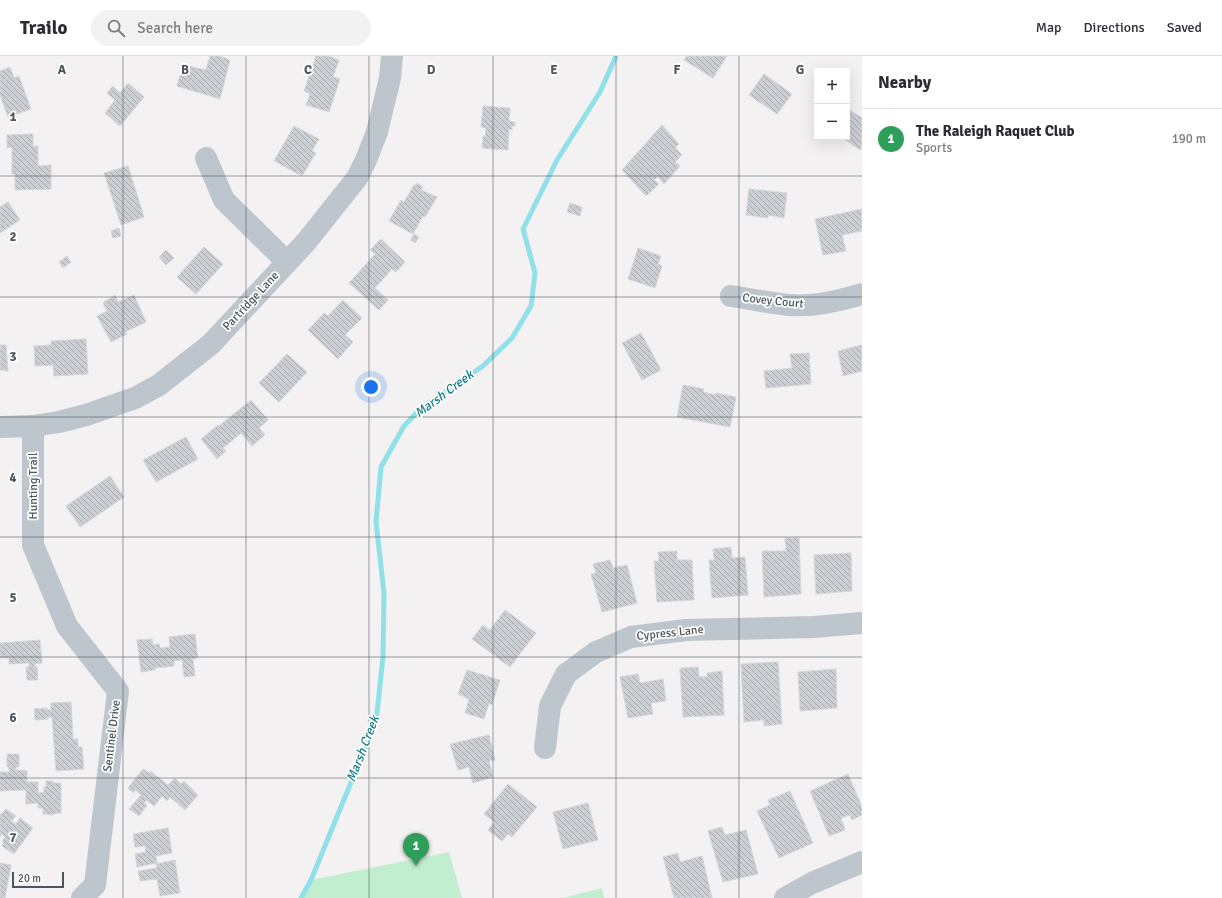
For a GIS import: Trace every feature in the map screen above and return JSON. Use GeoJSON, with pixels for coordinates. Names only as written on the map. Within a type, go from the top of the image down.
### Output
{"type":"FeatureCollection","features":[{"type":"Feature","properties":{"kind":"street","name":"Partridge Lane"},"geometry":{"type":"LineString","coordinates":[[0,427],[33,426],[59,422],[86,416],[135,398],[159,385],[211,344],[306,242],[357,178],[377,132],[390,78],[392,56]]}},
{"type":"Feature","properties":{"kind":"street"},"geometry":{"type":"LineString","coordinates":[[206,158],[224,200],[287,262]]}},
{"type":"Feature","properties":{"kind":"street","name":"Covey Court"},"geometry":{"type":"LineString","coordinates":[[731,296],[789,305],[804,305],[824,303],[862,294]]}},
{"type":"Feature","properties":{"kind":"street","name":"Hunting Trail"},"geometry":{"type":"LineString","coordinates":[[33,426],[33,545]]}},
{"type":"Feature","properties":{"kind":"street","name":"Sentinel Drive"},"geometry":{"type":"LineString","coordinates":[[33,545],[67,626],[118,692],[95,884],[82,898]]}},
{"type":"Feature","properties":{"kind":"street","name":"Cypress Lane"},"geometry":{"type":"LineString","coordinates":[[545,748],[550,706],[566,674],[596,652],[631,637],[686,630],[861,626]]}},
{"type":"Feature","properties":{"kind":"street"},"geometry":{"type":"LineString","coordinates":[[785,898],[812,883],[862,862]]}},
{"type":"Feature","properties":{"kind":"green space"},"geometry":{"type":"Polygon","coordinates":[[[449,852],[462,898],[301,898],[311,880],[449,852]]]}},
{"type":"Feature","properties":{"kind":"green space"},"geometry":{"type":"Polygon","coordinates":[[[602,888],[604,898],[563,898],[602,888]]]}},
{"type":"Feature","properties":{"kind":"building"},"geometry":{"type":"Polygon","coordinates":[[[210,56],[220,56],[230,60],[220,99],[177,86],[183,65],[206,70],[210,56]]]}},
{"type":"Feature","properties":{"kind":"building"},"geometry":{"type":"Polygon","coordinates":[[[316,56],[329,56],[339,60],[333,77],[340,79],[329,112],[306,105],[310,94],[304,91],[316,56]]]}},
{"type":"Feature","properties":{"kind":"building"},"geometry":{"type":"Polygon","coordinates":[[[687,56],[727,56],[713,78],[684,60],[687,56]]]}},
{"type":"Feature","properties":{"kind":"building"},"geometry":{"type":"Polygon","coordinates":[[[10,67],[14,78],[19,76],[31,109],[8,117],[0,95],[0,71],[10,67]]]}},
{"type":"Feature","properties":{"kind":"building"},"geometry":{"type":"Polygon","coordinates":[[[764,74],[792,94],[777,114],[749,95],[764,74]]]}},
{"type":"Feature","properties":{"kind":"building"},"geometry":{"type":"Polygon","coordinates":[[[128,83],[144,97],[120,126],[105,113],[115,100],[107,93],[113,86],[120,93],[128,83]]]}},
{"type":"Feature","properties":{"kind":"building"},"geometry":{"type":"Polygon","coordinates":[[[483,106],[510,108],[509,121],[515,122],[515,126],[512,126],[512,130],[509,129],[508,150],[482,148],[483,136],[485,136],[486,128],[481,127],[483,106]]]}},
{"type":"Feature","properties":{"kind":"building"},"geometry":{"type":"Polygon","coordinates":[[[850,110],[862,118],[862,147],[860,150],[845,140],[850,140],[850,110]]]}},
{"type":"Feature","properties":{"kind":"building"},"geometry":{"type":"Polygon","coordinates":[[[662,125],[679,144],[675,148],[682,155],[675,162],[680,166],[664,184],[658,177],[654,180],[659,184],[646,196],[622,170],[662,125]]]}},
{"type":"Feature","properties":{"kind":"building"},"geometry":{"type":"Polygon","coordinates":[[[294,126],[319,139],[312,151],[316,153],[302,176],[274,161],[294,126]]]}},
{"type":"Feature","properties":{"kind":"building"},"geometry":{"type":"Polygon","coordinates":[[[33,134],[33,146],[38,146],[38,166],[51,165],[51,189],[15,190],[15,174],[12,174],[12,147],[7,148],[7,135],[33,134]]]}},
{"type":"Feature","properties":{"kind":"building"},"geometry":{"type":"Polygon","coordinates":[[[128,166],[144,217],[121,225],[104,173],[128,166]]]}},
{"type":"Feature","properties":{"kind":"building"},"geometry":{"type":"Polygon","coordinates":[[[417,183],[423,187],[421,190],[437,197],[425,217],[423,216],[413,234],[389,221],[401,200],[404,202],[414,185],[417,183]]]}},
{"type":"Feature","properties":{"kind":"building"},"geometry":{"type":"Polygon","coordinates":[[[749,189],[787,193],[784,218],[768,215],[768,218],[746,215],[749,189]]]}},
{"type":"Feature","properties":{"kind":"building"},"geometry":{"type":"Polygon","coordinates":[[[8,202],[20,220],[0,233],[0,207],[8,202]]]}},
{"type":"Feature","properties":{"kind":"building"},"geometry":{"type":"Polygon","coordinates":[[[570,203],[582,207],[580,216],[567,212],[570,203]]]}},
{"type":"Feature","properties":{"kind":"building"},"geometry":{"type":"Polygon","coordinates":[[[862,209],[862,231],[842,235],[846,251],[823,255],[815,219],[862,209]]]}},
{"type":"Feature","properties":{"kind":"building"},"geometry":{"type":"Polygon","coordinates":[[[119,228],[121,236],[113,238],[111,231],[119,228]]]}},
{"type":"Feature","properties":{"kind":"building"},"geometry":{"type":"Polygon","coordinates":[[[414,234],[419,237],[415,243],[411,240],[414,234]]]}},
{"type":"Feature","properties":{"kind":"building"},"geometry":{"type":"Polygon","coordinates":[[[381,239],[405,262],[396,272],[392,269],[375,288],[388,300],[379,310],[349,283],[375,254],[370,250],[381,239]]]}},
{"type":"Feature","properties":{"kind":"building"},"geometry":{"type":"Polygon","coordinates":[[[204,247],[223,264],[196,294],[177,277],[204,247]]]}},
{"type":"Feature","properties":{"kind":"building"},"geometry":{"type":"Polygon","coordinates":[[[638,248],[661,256],[658,264],[662,266],[655,288],[628,279],[638,248]]]}},
{"type":"Feature","properties":{"kind":"building"},"geometry":{"type":"Polygon","coordinates":[[[166,250],[174,258],[166,265],[159,257],[166,250]]]}},
{"type":"Feature","properties":{"kind":"building"},"geometry":{"type":"Polygon","coordinates":[[[67,256],[71,262],[63,268],[59,262],[67,256]]]}},
{"type":"Feature","properties":{"kind":"building"},"geometry":{"type":"Polygon","coordinates":[[[115,295],[118,302],[134,295],[146,322],[125,332],[127,334],[111,342],[97,316],[107,311],[103,303],[115,295]]]}},
{"type":"Feature","properties":{"kind":"building"},"geometry":{"type":"Polygon","coordinates":[[[343,300],[362,318],[345,335],[353,342],[338,359],[308,330],[324,313],[328,316],[343,300]]]}},
{"type":"Feature","properties":{"kind":"building"},"geometry":{"type":"Polygon","coordinates":[[[641,333],[661,370],[642,380],[622,343],[641,333]]]}},
{"type":"Feature","properties":{"kind":"building"},"geometry":{"type":"Polygon","coordinates":[[[86,339],[88,374],[54,376],[53,365],[35,366],[34,346],[51,345],[51,341],[86,339]]]}},
{"type":"Feature","properties":{"kind":"building"},"geometry":{"type":"Polygon","coordinates":[[[0,345],[6,345],[8,371],[0,370],[0,345]]]}},
{"type":"Feature","properties":{"kind":"building"},"geometry":{"type":"Polygon","coordinates":[[[862,345],[862,371],[843,376],[838,351],[862,345]]]}},
{"type":"Feature","properties":{"kind":"building"},"geometry":{"type":"Polygon","coordinates":[[[809,353],[811,384],[766,388],[764,371],[792,368],[790,354],[809,353]]]}},
{"type":"Feature","properties":{"kind":"building"},"geometry":{"type":"Polygon","coordinates":[[[287,354],[307,372],[279,402],[259,383],[287,354]]]}},
{"type":"Feature","properties":{"kind":"building"},"geometry":{"type":"Polygon","coordinates":[[[683,385],[704,389],[703,392],[716,395],[716,393],[736,397],[730,427],[677,417],[683,385]]]}},
{"type":"Feature","properties":{"kind":"building"},"geometry":{"type":"Polygon","coordinates":[[[251,400],[268,420],[259,428],[265,435],[252,446],[241,433],[223,448],[226,451],[217,459],[201,439],[251,400]]]}},
{"type":"Feature","properties":{"kind":"building"},"geometry":{"type":"Polygon","coordinates":[[[186,437],[198,459],[156,482],[143,460],[186,437]]]}},
{"type":"Feature","properties":{"kind":"building"},"geometry":{"type":"Polygon","coordinates":[[[110,476],[124,497],[80,527],[66,506],[110,476]]]}},
{"type":"Feature","properties":{"kind":"building"},"geometry":{"type":"Polygon","coordinates":[[[785,538],[799,538],[801,594],[764,597],[762,551],[786,551],[785,538]]]}},
{"type":"Feature","properties":{"kind":"building"},"geometry":{"type":"Polygon","coordinates":[[[731,547],[732,558],[745,557],[748,595],[712,598],[709,560],[714,560],[713,549],[731,547]]]}},
{"type":"Feature","properties":{"kind":"building"},"geometry":{"type":"Polygon","coordinates":[[[677,551],[677,560],[692,560],[694,600],[657,602],[654,561],[659,561],[658,552],[677,551]]]}},
{"type":"Feature","properties":{"kind":"building"},"geometry":{"type":"Polygon","coordinates":[[[851,553],[852,591],[816,594],[814,555],[851,553]]]}},
{"type":"Feature","properties":{"kind":"building"},"geometry":{"type":"Polygon","coordinates":[[[610,560],[613,568],[627,565],[637,603],[602,612],[591,574],[596,573],[593,564],[610,560]]]}},
{"type":"Feature","properties":{"kind":"building"},"geometry":{"type":"Polygon","coordinates":[[[505,610],[536,633],[510,667],[472,639],[483,625],[490,630],[505,610]]]}},
{"type":"Feature","properties":{"kind":"building"},"geometry":{"type":"Polygon","coordinates":[[[195,634],[198,658],[193,659],[195,676],[184,677],[182,660],[174,661],[174,666],[155,668],[155,670],[141,672],[137,640],[152,639],[153,645],[159,644],[160,648],[170,647],[169,637],[195,634]]]}},
{"type":"Feature","properties":{"kind":"building"},"geometry":{"type":"Polygon","coordinates":[[[40,640],[42,663],[34,664],[35,667],[37,667],[38,680],[27,680],[26,667],[29,667],[29,663],[9,664],[9,658],[0,658],[0,643],[40,640]]]}},
{"type":"Feature","properties":{"kind":"building"},"geometry":{"type":"Polygon","coordinates":[[[778,662],[782,724],[764,726],[764,720],[744,722],[741,664],[778,662]]]}},
{"type":"Feature","properties":{"kind":"building"},"geometry":{"type":"Polygon","coordinates":[[[698,667],[699,677],[707,677],[707,673],[722,671],[724,715],[683,717],[680,668],[698,667]]]}},
{"type":"Feature","properties":{"kind":"building"},"geometry":{"type":"Polygon","coordinates":[[[836,669],[837,708],[800,711],[798,672],[836,669]]]}},
{"type":"Feature","properties":{"kind":"building"},"geometry":{"type":"Polygon","coordinates":[[[467,670],[500,680],[492,705],[489,703],[484,719],[465,713],[469,699],[458,694],[467,670]]]}},
{"type":"Feature","properties":{"kind":"building"},"geometry":{"type":"Polygon","coordinates":[[[638,674],[640,683],[663,679],[666,701],[651,703],[653,714],[628,718],[620,677],[638,674]]]}},
{"type":"Feature","properties":{"kind":"building"},"geometry":{"type":"Polygon","coordinates":[[[71,702],[73,739],[78,739],[78,747],[82,747],[84,769],[56,771],[52,717],[48,717],[48,719],[35,720],[34,709],[47,708],[47,710],[51,710],[51,703],[71,702]]]}},
{"type":"Feature","properties":{"kind":"building"},"geometry":{"type":"Polygon","coordinates":[[[489,735],[495,760],[489,761],[493,777],[473,783],[469,767],[458,770],[450,744],[489,735]]]}},
{"type":"Feature","properties":{"kind":"building"},"geometry":{"type":"Polygon","coordinates":[[[7,754],[19,754],[19,767],[16,767],[16,770],[27,771],[27,782],[38,782],[38,793],[44,792],[46,781],[61,783],[61,813],[53,815],[43,814],[43,808],[38,808],[38,803],[26,804],[26,790],[0,791],[0,772],[9,772],[9,767],[7,767],[7,754]]]}},
{"type":"Feature","properties":{"kind":"building"},"geometry":{"type":"Polygon","coordinates":[[[143,769],[149,773],[150,771],[168,785],[175,778],[181,784],[184,781],[198,795],[185,810],[170,797],[167,801],[162,796],[154,806],[146,800],[144,803],[147,805],[139,816],[129,809],[141,795],[135,790],[133,793],[128,788],[143,769]]]}},
{"type":"Feature","properties":{"kind":"building"},"geometry":{"type":"Polygon","coordinates":[[[848,774],[862,807],[862,815],[852,820],[850,815],[841,818],[845,830],[829,836],[810,791],[848,774]]]}},
{"type":"Feature","properties":{"kind":"building"},"geometry":{"type":"Polygon","coordinates":[[[508,784],[537,807],[512,837],[508,834],[502,841],[488,830],[494,822],[484,814],[508,784]]]}},
{"type":"Feature","properties":{"kind":"building"},"geometry":{"type":"Polygon","coordinates":[[[790,791],[813,843],[779,858],[757,811],[770,805],[768,800],[790,791]]]}},
{"type":"Feature","properties":{"kind":"building"},"geometry":{"type":"Polygon","coordinates":[[[588,803],[598,840],[563,849],[553,812],[588,803]]]}},
{"type":"Feature","properties":{"kind":"building"},"geometry":{"type":"Polygon","coordinates":[[[6,809],[16,816],[11,821],[16,824],[20,818],[33,828],[14,854],[2,846],[4,843],[2,841],[5,837],[2,834],[0,837],[0,815],[6,809]]]}},
{"type":"Feature","properties":{"kind":"building"},"geometry":{"type":"Polygon","coordinates":[[[722,827],[725,835],[746,830],[758,874],[723,882],[708,831],[722,827]]]}},
{"type":"Feature","properties":{"kind":"building"},"geometry":{"type":"Polygon","coordinates":[[[168,828],[172,853],[156,856],[157,863],[137,867],[135,854],[146,852],[145,846],[135,847],[133,834],[168,828]]]}},
{"type":"Feature","properties":{"kind":"building"},"geometry":{"type":"Polygon","coordinates":[[[678,853],[680,862],[702,856],[712,898],[674,898],[663,857],[678,853]]]}},
{"type":"Feature","properties":{"kind":"building"},"geometry":{"type":"Polygon","coordinates":[[[175,860],[180,893],[160,896],[157,879],[140,881],[138,871],[157,868],[156,864],[175,860]]]}},
{"type":"Feature","properties":{"kind":"building"},"geometry":{"type":"Polygon","coordinates":[[[0,863],[11,865],[5,898],[0,898],[0,863]]]}},
{"type":"Feature","properties":{"kind":"waterway","name":"Marsh Creek"},"geometry":{"type":"LineString","coordinates":[[301,898],[311,880],[368,741],[377,713],[383,657],[384,593],[376,522],[381,467],[404,426],[421,408],[483,366],[512,338],[531,306],[535,273],[523,229],[557,160],[600,92],[616,56]]}},
{"type":"Feature","properties":{"kind":"place","name":"The Raleigh Raquet Club"},"geometry":{"type":"Point","coordinates":[416,866]}}]}
